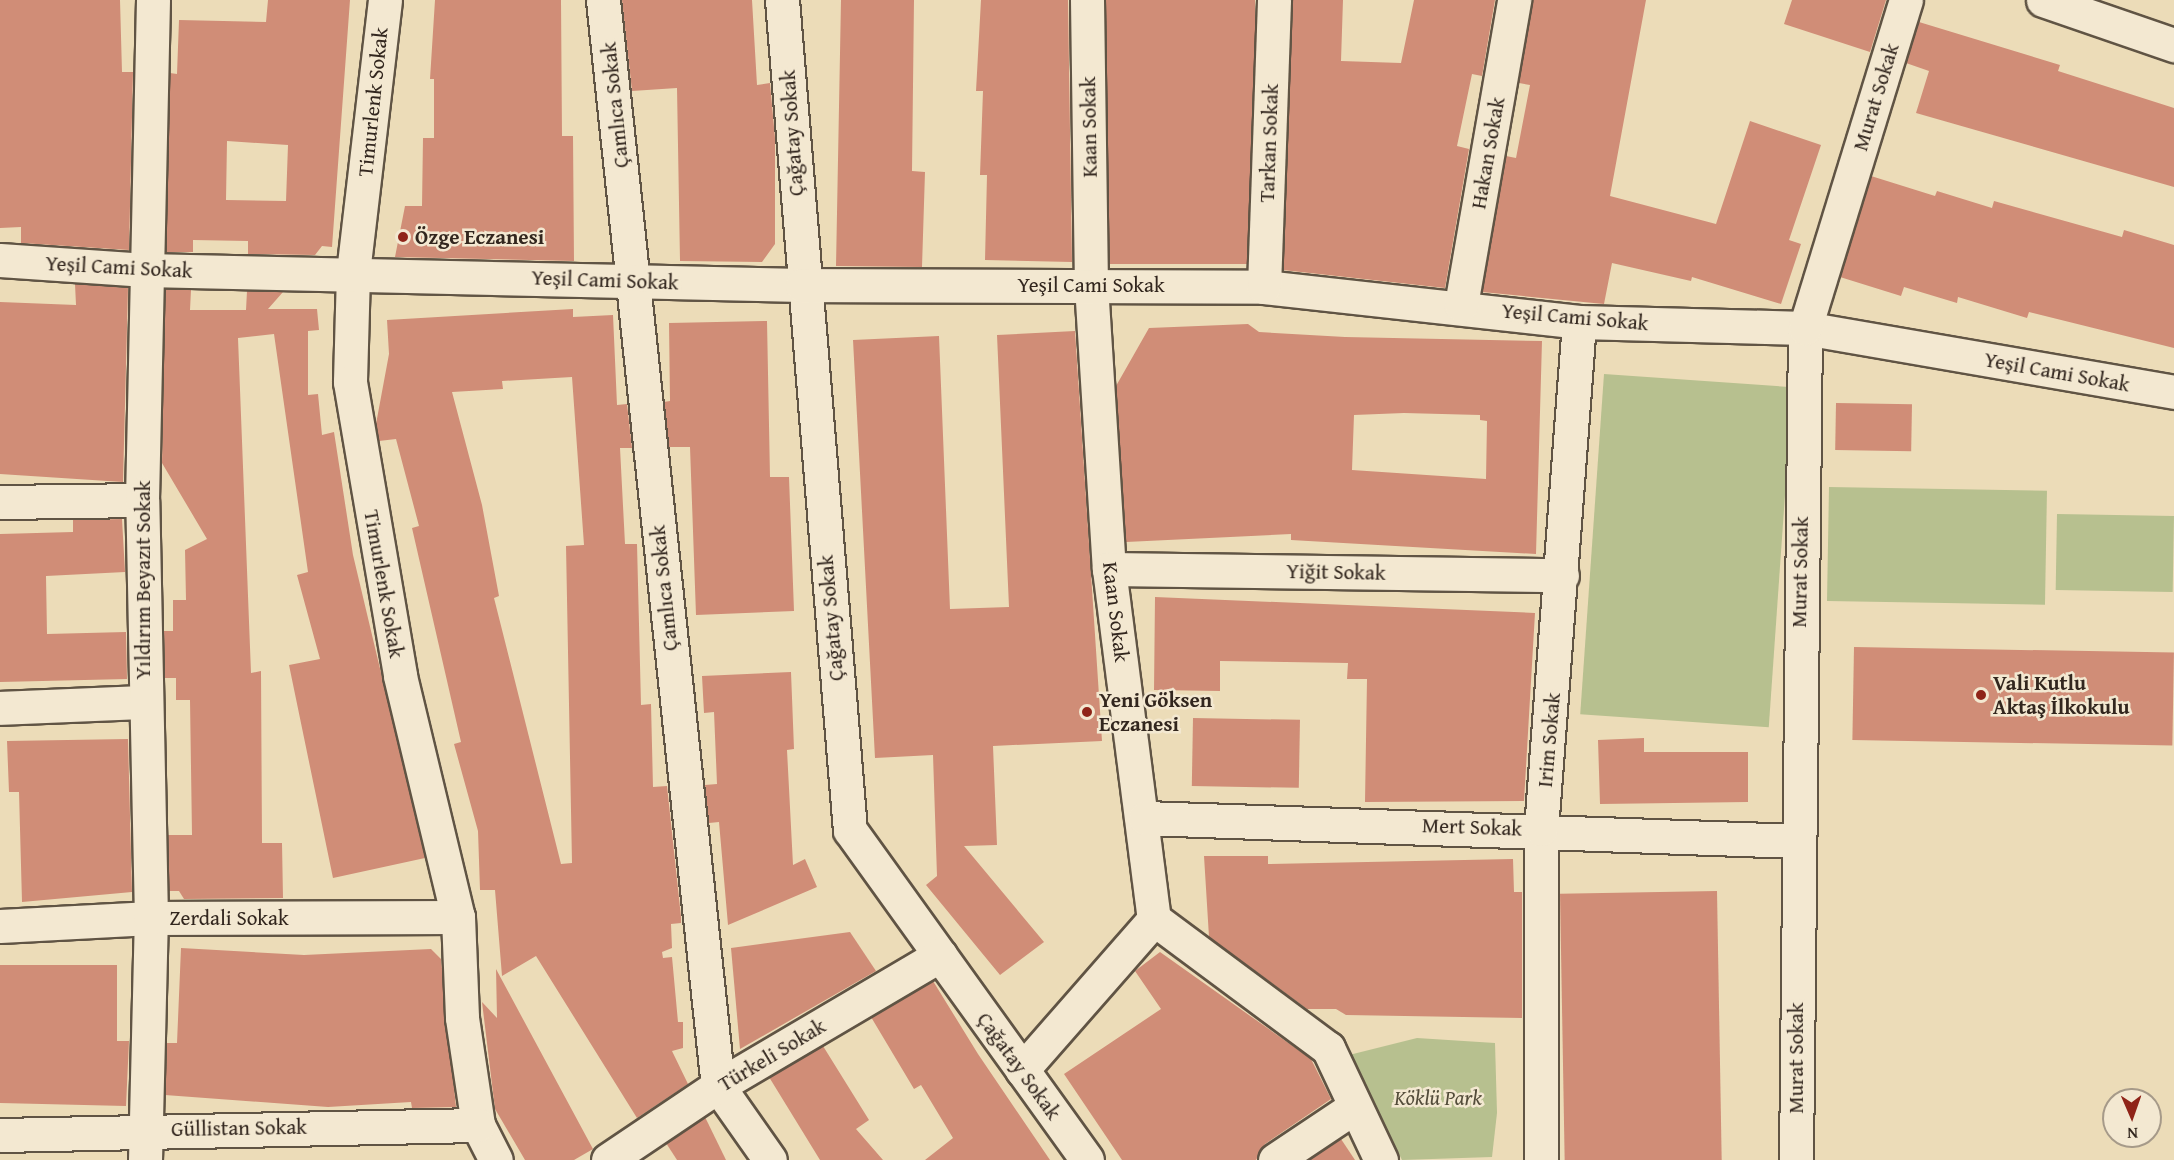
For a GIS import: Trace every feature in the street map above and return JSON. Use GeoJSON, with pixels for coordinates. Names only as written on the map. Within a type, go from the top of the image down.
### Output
{"type":"FeatureCollection","features":[{"type":"Feature","properties":{"kind":"street","name":"Yıldırım Beyazıt Sokak"},"geometry":{"type":"LineString","coordinates":[[145,1145],[151,918],[144,702],[142,500],[153,0]]}},
{"type":"Feature","properties":{"kind":"street","name":"Timurlenk Sokak"},"geometry":{"type":"LineString","coordinates":[[384,0],[353,273],[350,382],[400,676],[458,917],[462,1018],[478,1125],[496,1160]]}},
{"type":"Feature","properties":{"kind":"street","name":"Çamlıca Sokak"},"geometry":{"type":"LineString","coordinates":[[603,0],[630,281],[718,1086],[770,1160]]}},
{"type":"Feature","properties":{"kind":"street","name":"Çağatay Sokak"},"geometry":{"type":"LineString","coordinates":[[782,0],[802,285],[850,830],[1087,1160]]}},
{"type":"Feature","properties":{"kind":"street","name":"Kaan Sokak"},"geometry":{"type":"LineString","coordinates":[[1087,0],[1091,285],[1109,569],[1145,818],[1154,919]]}},
{"type":"Feature","properties":{"kind":"street","name":"Tarkan Sokak"},"geometry":{"type":"LineString","coordinates":[[1264,287],[1274,0]]}},
{"type":"Feature","properties":{"kind":"street","name":"Hakan Sokak"},"geometry":{"type":"LineString","coordinates":[[1461,305],[1514,0]]}},
{"type":"Feature","properties":{"kind":"street","name":"Murat Sokak"},"geometry":{"type":"LineString","coordinates":[[1796,1160],[1805,328],[1906,0]]}},
{"type":"Feature","properties":{"kind":"street"},"geometry":{"type":"LineString","coordinates":[[2043,0],[2174,45]]}},
{"type":"Feature","properties":{"kind":"street","name":"Yeşil Cami Sokak"},"geometry":{"type":"LineString","coordinates":[[0,260],[146,270],[802,285],[1264,287],[1461,305],[1579,322],[1805,328],[2174,392]]}},
{"type":"Feature","properties":{"kind":"street","name":"Irim Sokak"},"geometry":{"type":"LineString","coordinates":[[1540,1160],[1541,829],[1562,575],[1579,322]]}},
{"type":"Feature","properties":{"kind":"street"},"geometry":{"type":"LineString","coordinates":[[0,501],[142,500]]}},
{"type":"Feature","properties":{"kind":"street","name":"Yiğit Sokak"},"geometry":{"type":"LineString","coordinates":[[1109,569],[1562,575]]}},
{"type":"Feature","properties":{"kind":"street"},"geometry":{"type":"LineString","coordinates":[[0,708],[144,702]]}},
{"type":"Feature","properties":{"kind":"street","name":"Mert Sokak"},"geometry":{"type":"LineString","coordinates":[[1145,818],[1541,829],[1798,841]]}},
{"type":"Feature","properties":{"kind":"street","name":"Zerdali Sokak"},"geometry":{"type":"LineString","coordinates":[[0,926],[151,918],[458,917]]}},
{"type":"Feature","properties":{"kind":"street"},"geometry":{"type":"LineString","coordinates":[[1022,1070],[1154,919],[1328,1048],[1353,1108],[1381,1160]]}},
{"type":"Feature","properties":{"kind":"street","name":"Türkeli Sokak"},"geometry":{"type":"LineString","coordinates":[[608,1160],[718,1086],[940,955]]}},
{"type":"Feature","properties":{"kind":"street"},"geometry":{"type":"LineString","coordinates":[[1275,1160],[1353,1108]]}},
{"type":"Feature","properties":{"kind":"street","name":"Güllistan Sokak"},"geometry":{"type":"LineString","coordinates":[[0,1135],[145,1145],[478,1125]]}},
{"type":"Feature","properties":{"kind":"green space"},"geometry":{"type":"Polygon","coordinates":[[[1604,374],[1793,387],[1769,727],[1580,714],[1604,374]]]}},
{"type":"Feature","properties":{"kind":"green space"},"geometry":{"type":"Polygon","coordinates":[[[1829,487],[2047,491],[2045,605],[1827,601],[1829,487]]]}},
{"type":"Feature","properties":{"kind":"green space"},"geometry":{"type":"Polygon","coordinates":[[[2057,514],[2174,516],[2173,592],[2056,590],[2057,514]]]}},
{"type":"Feature","properties":{"kind":"green space","name":"Köklü Park"},"geometry":{"type":"Polygon","coordinates":[[[1417,1038],[1495,1043],[1497,1113],[1492,1157],[1402,1160],[1349,1055],[1417,1038]]]}},
{"type":"Feature","properties":{"kind":"building"},"geometry":{"type":"Polygon","coordinates":[[[0,0],[120,0],[122,72],[133,72],[129,250],[21,243],[21,227],[0,228],[0,0]]]}},
{"type":"Feature","properties":{"kind":"building"},"geometry":{"type":"Polygon","coordinates":[[[268,0],[350,0],[332,247],[322,246],[315,255],[248,254],[248,241],[193,240],[193,252],[166,252],[170,73],[177,74],[179,20],[266,22],[268,0]],[[227,141],[226,200],[286,201],[288,145],[227,141]]]}},
{"type":"Feature","properties":{"kind":"building"},"geometry":{"type":"Polygon","coordinates":[[[435,0],[561,0],[562,136],[573,136],[574,261],[395,257],[405,206],[422,206],[423,138],[434,138],[434,79],[430,79],[435,0]]]}},
{"type":"Feature","properties":{"kind":"building"},"geometry":{"type":"Polygon","coordinates":[[[622,0],[752,0],[757,85],[770,83],[775,138],[775,244],[762,262],[680,261],[677,88],[632,91],[622,0]]]}},
{"type":"Feature","properties":{"kind":"building"},"geometry":{"type":"Polygon","coordinates":[[[841,0],[914,0],[912,171],[925,172],[922,267],[836,266],[841,0]]]}},
{"type":"Feature","properties":{"kind":"building"},"geometry":{"type":"Polygon","coordinates":[[[981,0],[1068,0],[1072,262],[985,260],[987,175],[980,175],[983,91],[976,91],[981,0]]]}},
{"type":"Feature","properties":{"kind":"building"},"geometry":{"type":"Polygon","coordinates":[[[1106,0],[1255,0],[1255,264],[1106,264],[1106,0]]]}},
{"type":"Feature","properties":{"kind":"building"},"geometry":{"type":"Polygon","coordinates":[[[1293,0],[1343,0],[1341,61],[1401,63],[1414,0],[1495,0],[1482,76],[1472,74],[1457,146],[1469,149],[1445,288],[1283,270],[1293,0]]]}},
{"type":"Feature","properties":{"kind":"building"},"geometry":{"type":"Polygon","coordinates":[[[1532,0],[1646,0],[1610,196],[1716,224],[1750,121],[1821,145],[1789,240],[1801,244],[1781,304],[1692,277],[1691,281],[1612,263],[1604,304],[1482,292],[1506,156],[1516,158],[1530,85],[1519,83],[1532,0]]]}},
{"type":"Feature","properties":{"kind":"building"},"geometry":{"type":"Polygon","coordinates":[[[1792,0],[1886,0],[1870,52],[1784,24],[1792,0]]]}},
{"type":"Feature","properties":{"kind":"building"},"geometry":{"type":"Polygon","coordinates":[[[1919,22],[2060,65],[2058,71],[2174,108],[2174,187],[1916,113],[1929,71],[1906,63],[1919,22]]]}},
{"type":"Feature","properties":{"kind":"building"},"geometry":{"type":"Polygon","coordinates":[[[1871,176],[1935,196],[1937,191],[1992,208],[1994,201],[2122,237],[2124,230],[2174,245],[2174,348],[2029,312],[2027,318],[1958,297],[1957,303],[1904,287],[1901,296],[1840,277],[1871,176]]]}},
{"type":"Feature","properties":{"kind":"building"},"geometry":{"type":"Polygon","coordinates":[[[75,284],[128,288],[123,482],[0,474],[0,302],[76,305],[75,284]]]}},
{"type":"Feature","properties":{"kind":"building"},"geometry":{"type":"Polygon","coordinates":[[[165,289],[191,290],[190,310],[246,310],[247,291],[283,292],[268,309],[317,309],[319,330],[308,331],[308,395],[318,394],[322,435],[334,432],[353,555],[425,858],[333,878],[289,665],[320,659],[297,575],[308,572],[274,334],[238,338],[251,673],[261,671],[262,843],[282,843],[283,898],[184,899],[179,891],[169,891],[168,835],[192,835],[190,700],[176,700],[176,678],[165,678],[164,631],[173,631],[173,600],[186,600],[185,550],[207,539],[162,463],[165,289]]]}},
{"type":"Feature","properties":{"kind":"building"},"geometry":{"type":"Polygon","coordinates":[[[573,309],[573,317],[613,315],[617,405],[627,404],[632,448],[620,448],[625,544],[637,544],[641,705],[651,704],[653,787],[667,786],[681,917],[681,923],[671,924],[672,948],[662,952],[663,958],[672,957],[678,1022],[683,1022],[683,1048],[672,1051],[688,1084],[637,1118],[536,956],[502,976],[495,890],[480,890],[478,831],[454,744],[461,742],[412,528],[419,526],[396,439],[379,441],[376,424],[389,354],[387,320],[573,309]],[[572,377],[502,381],[503,389],[452,392],[482,505],[499,596],[494,598],[561,864],[572,863],[566,546],[584,545],[572,377]]]}},
{"type":"Feature","properties":{"kind":"building"},"geometry":{"type":"Polygon","coordinates":[[[767,321],[770,477],[789,477],[794,611],[696,615],[690,447],[669,447],[664,402],[670,401],[669,323],[767,321]]]}},
{"type":"Feature","properties":{"kind":"building"},"geometry":{"type":"Polygon","coordinates":[[[1248,324],[1259,332],[1345,337],[1542,341],[1536,554],[1291,540],[1291,534],[1126,542],[1116,386],[1149,328],[1248,324]],[[1404,413],[1354,415],[1352,470],[1486,479],[1487,421],[1480,420],[1480,415],[1404,413]]]}},
{"type":"Feature","properties":{"kind":"building"},"geometry":{"type":"Polygon","coordinates":[[[1075,331],[1102,741],[993,746],[997,845],[964,846],[1044,942],[1000,975],[926,885],[937,876],[933,755],[875,758],[853,340],[939,336],[950,609],[1009,607],[997,335],[1075,331]]]}},
{"type":"Feature","properties":{"kind":"building"},"geometry":{"type":"Polygon","coordinates":[[[1836,403],[1912,404],[1911,451],[1835,450],[1836,403]]]}},
{"type":"Feature","properties":{"kind":"building"},"geometry":{"type":"Polygon","coordinates":[[[122,519],[125,572],[46,576],[47,634],[126,632],[127,679],[0,682],[0,534],[73,532],[73,520],[122,519]]]}},
{"type":"Feature","properties":{"kind":"building"},"geometry":{"type":"Polygon","coordinates":[[[1155,597],[1535,613],[1524,801],[1365,802],[1367,679],[1347,679],[1348,663],[1220,661],[1220,691],[1154,690],[1155,597]]]}},
{"type":"Feature","properties":{"kind":"building"},"geometry":{"type":"Polygon","coordinates":[[[1854,647],[2174,653],[2172,746],[1852,740],[1854,647]]]}},
{"type":"Feature","properties":{"kind":"building"},"geometry":{"type":"Polygon","coordinates":[[[791,672],[794,749],[787,750],[793,865],[805,859],[817,887],[728,925],[719,822],[709,823],[705,785],[717,784],[714,712],[704,713],[702,676],[791,672]]]}},
{"type":"Feature","properties":{"kind":"building"},"geometry":{"type":"Polygon","coordinates":[[[1193,718],[1300,720],[1299,788],[1192,786],[1193,718]]]}},
{"type":"Feature","properties":{"kind":"building"},"geometry":{"type":"Polygon","coordinates":[[[1644,738],[1644,752],[1748,752],[1748,802],[1600,804],[1598,740],[1644,738]]]}},
{"type":"Feature","properties":{"kind":"building"},"geometry":{"type":"Polygon","coordinates":[[[128,739],[132,892],[22,902],[19,792],[9,792],[7,741],[128,739]]]}},
{"type":"Feature","properties":{"kind":"building"},"geometry":{"type":"Polygon","coordinates":[[[1204,856],[1268,856],[1268,864],[1513,859],[1514,892],[1522,892],[1522,1018],[1346,1015],[1336,1009],[1307,1009],[1209,937],[1204,856]]]}},
{"type":"Feature","properties":{"kind":"building"},"geometry":{"type":"Polygon","coordinates":[[[1717,891],[1722,1160],[1565,1160],[1560,894],[1717,891]]]}},
{"type":"Feature","properties":{"kind":"building"},"geometry":{"type":"Polygon","coordinates":[[[850,932],[876,971],[740,1049],[731,948],[850,932]]]}},
{"type":"Feature","properties":{"kind":"building"},"geometry":{"type":"Polygon","coordinates":[[[181,948],[304,955],[431,949],[441,959],[456,1107],[412,1108],[411,1102],[328,1107],[165,1095],[167,1043],[177,1043],[181,948]]]}},
{"type":"Feature","properties":{"kind":"building"},"geometry":{"type":"Polygon","coordinates":[[[1160,952],[1311,1059],[1331,1099],[1265,1144],[1256,1160],[1122,1160],[1064,1074],[1161,1009],[1135,971],[1160,952]]]}},
{"type":"Feature","properties":{"kind":"building"},"geometry":{"type":"Polygon","coordinates":[[[0,965],[117,965],[117,1041],[129,1041],[126,1106],[0,1103],[0,965]]]}},
{"type":"Feature","properties":{"kind":"building"},"geometry":{"type":"Polygon","coordinates":[[[496,969],[593,1149],[574,1160],[525,1160],[495,1109],[482,1002],[497,1018],[496,969]]]}},
{"type":"Feature","properties":{"kind":"building"},"geometry":{"type":"Polygon","coordinates":[[[933,981],[978,1054],[1050,1160],[925,1160],[953,1138],[921,1085],[914,1089],[871,1017],[933,981]]]}},
{"type":"Feature","properties":{"kind":"building"},"geometry":{"type":"Polygon","coordinates":[[[823,1046],[869,1120],[856,1129],[883,1160],[820,1160],[769,1077],[823,1046]]]}},
{"type":"Feature","properties":{"kind":"building"},"geometry":{"type":"Polygon","coordinates":[[[705,1117],[726,1160],[677,1160],[666,1143],[705,1117]]]}},
{"type":"Feature","properties":{"kind":"building"},"geometry":{"type":"Polygon","coordinates":[[[1341,1139],[1355,1160],[1309,1160],[1341,1139]]]}},
{"type":"Feature","properties":{"kind":"place","name":"Özge Eczanesi"},"geometry":{"type":"Point","coordinates":[403,237]}},
{"type":"Feature","properties":{"kind":"place","name":"Vali Kutlu Aktaş İlkokulu"},"geometry":{"type":"Point","coordinates":[1981,695]}},
{"type":"Feature","properties":{"kind":"place","name":"Yeni Göksen Eczanesi"},"geometry":{"type":"Point","coordinates":[1087,712]}}]}
